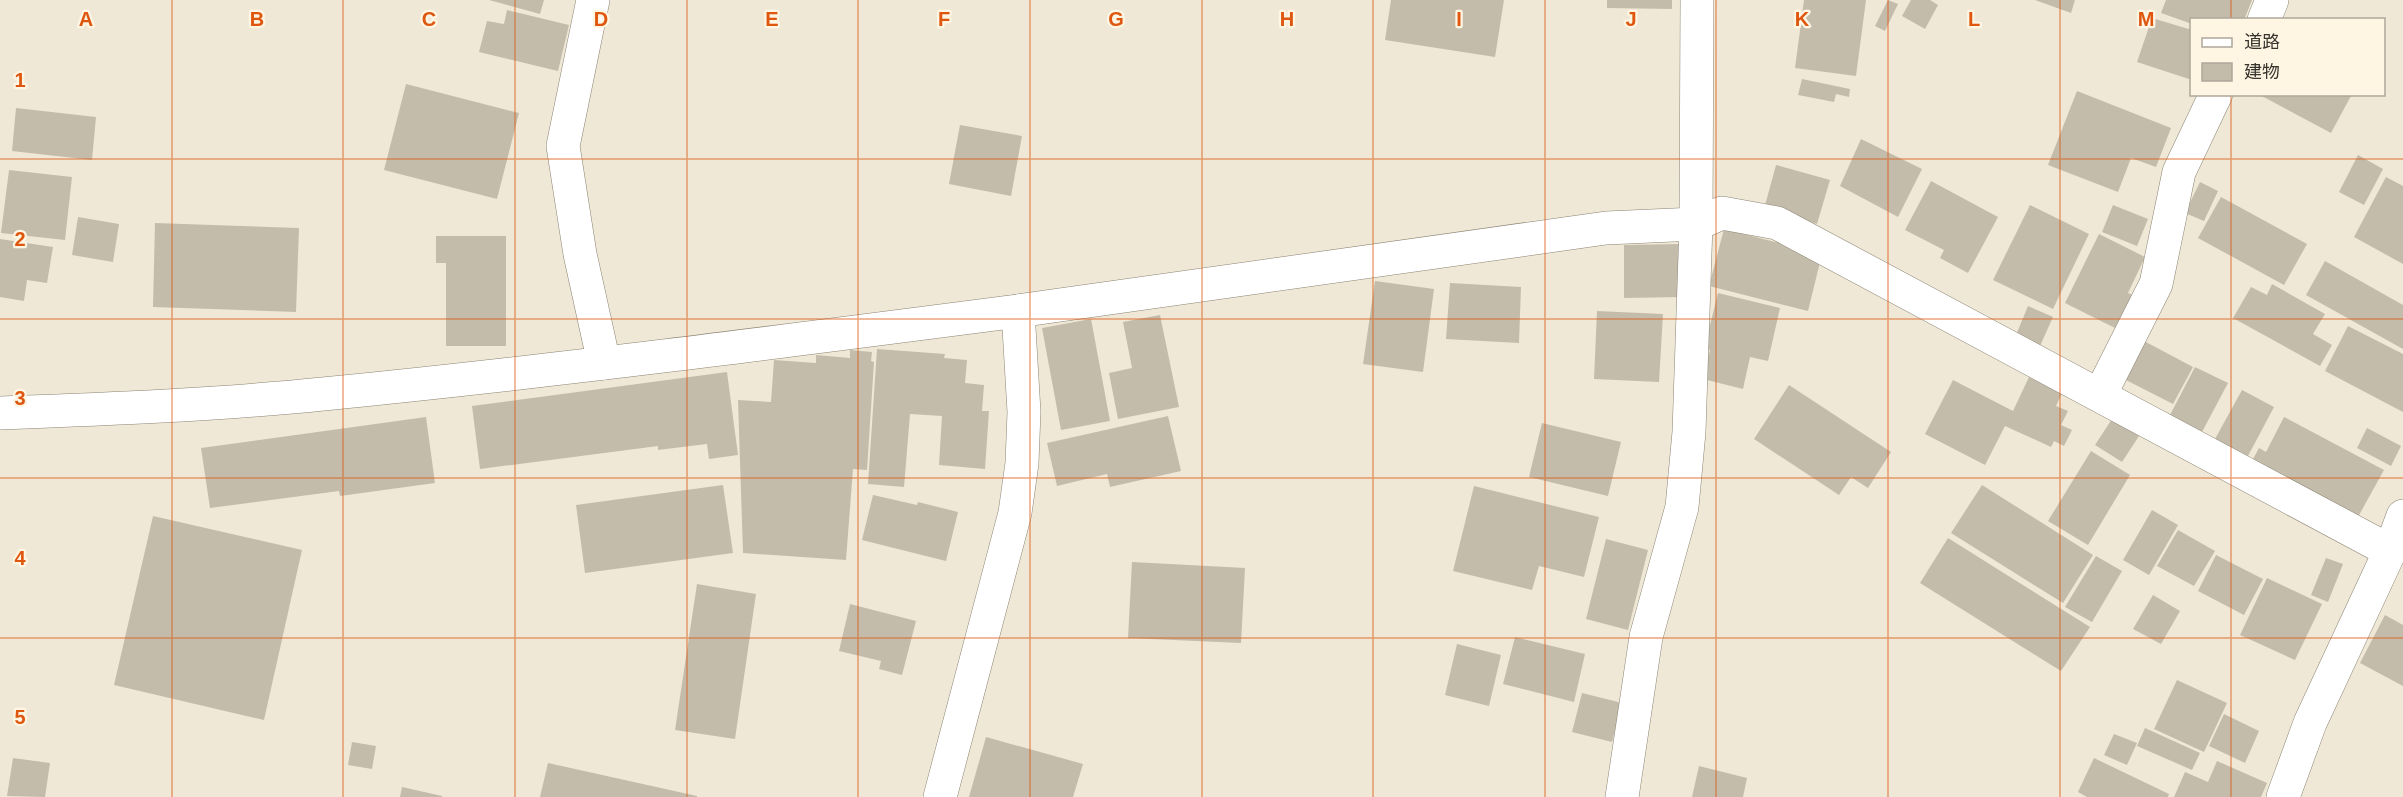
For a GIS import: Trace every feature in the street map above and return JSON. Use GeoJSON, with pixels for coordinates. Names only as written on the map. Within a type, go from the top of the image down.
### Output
{"type":"FeatureCollection","features":[{"type":"Feature","properties":{"kind":"street"},"geometry":{"type":"LineString","coordinates":[[593,0],[563,146],[580,254],[604,363]]}},
{"type":"Feature","properties":{"kind":"street"},"geometry":{"type":"LineString","coordinates":[[1622,797],[1646,637],[1682,507],[1689,432],[1696,224],[1697,0]]}},
{"type":"Feature","properties":{"kind":"street"},"geometry":{"type":"LineString","coordinates":[[2265,18],[2272,0]]}},
{"type":"Feature","properties":{"kind":"street"},"geometry":{"type":"LineString","coordinates":[[2100,395],[2156,284],[2179,172],[2215,96]]}},
{"type":"Feature","properties":{"kind":"street"},"geometry":{"type":"LineString","coordinates":[[0,413],[130,408],[321,394],[604,363],[1018,311],[1606,228],[1696,224],[1722,213],[1777,223],[2390,551]]}},
{"type":"Feature","properties":{"kind":"street"},"geometry":{"type":"LineString","coordinates":[[940,797],[1015,513],[1022,463],[1024,412],[1018,311]]}},
{"type":"Feature","properties":{"kind":"street"},"geometry":{"type":"LineString","coordinates":[[2283,797],[2310,723],[2390,551],[2403,516]]}},
{"type":"Feature","properties":{"kind":"building"},"geometry":{"type":"Polygon","coordinates":[[[489,0],[544,0],[540,14],[489,0]]]}},
{"type":"Feature","properties":{"kind":"building"},"geometry":{"type":"Polygon","coordinates":[[[1391,0],[1504,0],[1495,57],[1385,40],[1391,0]]]}},
{"type":"Feature","properties":{"kind":"building"},"geometry":{"type":"Polygon","coordinates":[[[1607,0],[1672,0],[1672,9],[1607,8],[1607,0]]]}},
{"type":"Feature","properties":{"kind":"building"},"geometry":{"type":"Polygon","coordinates":[[[1804,0],[1866,0],[1856,76],[1795,68],[1804,0]]]}},
{"type":"Feature","properties":{"kind":"building"},"geometry":{"type":"Polygon","coordinates":[[[1888,0],[1898,4],[1885,31],[1875,26],[1888,0]]]}},
{"type":"Feature","properties":{"kind":"building"},"geometry":{"type":"Polygon","coordinates":[[[1911,0],[1930,0],[1938,5],[1925,29],[1902,16],[1911,0]]]}},
{"type":"Feature","properties":{"kind":"building"},"geometry":{"type":"Polygon","coordinates":[[[2035,0],[2075,0],[2071,13],[2035,0]]]}},
{"type":"Feature","properties":{"kind":"building"},"geometry":{"type":"Polygon","coordinates":[[[2166,0],[2252,0],[2245,18],[2190,18],[2190,23],[2161,13],[2166,0]]]}},
{"type":"Feature","properties":{"kind":"building"},"geometry":{"type":"Polygon","coordinates":[[[507,10],[569,25],[558,71],[479,52],[487,21],[504,24],[507,10]]]}},
{"type":"Feature","properties":{"kind":"building"},"geometry":{"type":"Polygon","coordinates":[[[2152,18],[2190,29],[2190,79],[2137,62],[2152,18]]]}},
{"type":"Feature","properties":{"kind":"building"},"geometry":{"type":"Polygon","coordinates":[[[1802,79],[1850,89],[1849,97],[1836,94],[1834,102],[1798,95],[1802,79]]]}},
{"type":"Feature","properties":{"kind":"building"},"geometry":{"type":"Polygon","coordinates":[[[406,84],[519,113],[497,199],[384,170],[406,84]]]}},
{"type":"Feature","properties":{"kind":"building"},"geometry":{"type":"Polygon","coordinates":[[[2077,91],[2171,128],[2156,167],[2131,158],[2118,192],[2048,165],[2077,91]]]}},
{"type":"Feature","properties":{"kind":"building"},"geometry":{"type":"Polygon","coordinates":[[[2262,96],[2351,96],[2331,133],[2262,96]]]}},
{"type":"Feature","properties":{"kind":"building"},"geometry":{"type":"Polygon","coordinates":[[[16,108],[96,117],[92,160],[12,151],[16,108]]]}},
{"type":"Feature","properties":{"kind":"building"},"geometry":{"type":"Polygon","coordinates":[[[960,125],[1022,136],[1011,196],[949,184],[960,125]]]}},
{"type":"Feature","properties":{"kind":"building"},"geometry":{"type":"Polygon","coordinates":[[[1861,139],[1922,169],[1898,217],[1840,186],[1861,139]]]}},
{"type":"Feature","properties":{"kind":"building"},"geometry":{"type":"Polygon","coordinates":[[[2358,155],[2383,169],[2364,205],[2339,192],[2358,155]]]}},
{"type":"Feature","properties":{"kind":"building"},"geometry":{"type":"Polygon","coordinates":[[[1776,165],[1830,180],[1817,224],[1764,209],[1776,165]]]}},
{"type":"Feature","properties":{"kind":"building"},"geometry":{"type":"Polygon","coordinates":[[[9,170],[72,177],[65,240],[1,233],[9,170]]]}},
{"type":"Feature","properties":{"kind":"building"},"geometry":{"type":"Polygon","coordinates":[[[2386,177],[2403,186],[2403,264],[2354,237],[2386,177]]]}},
{"type":"Feature","properties":{"kind":"building"},"geometry":{"type":"Polygon","coordinates":[[[1931,181],[1998,217],[1968,273],[1940,258],[1944,250],[1905,230],[1931,181]]]}},
{"type":"Feature","properties":{"kind":"building"},"geometry":{"type":"Polygon","coordinates":[[[2200,182],[2218,191],[2204,221],[2185,213],[2200,182]]]}},
{"type":"Feature","properties":{"kind":"building"},"geometry":{"type":"Polygon","coordinates":[[[2221,197],[2307,244],[2284,285],[2198,238],[2221,197]]]}},
{"type":"Feature","properties":{"kind":"building"},"geometry":{"type":"Polygon","coordinates":[[[2030,205],[2089,234],[2053,309],[1993,280],[2030,205]]]}},
{"type":"Feature","properties":{"kind":"building"},"geometry":{"type":"Polygon","coordinates":[[[2113,205],[2148,219],[2137,246],[2102,232],[2113,205]]]}},
{"type":"Feature","properties":{"kind":"building"},"geometry":{"type":"Polygon","coordinates":[[[78,217],[119,224],[113,262],[72,255],[78,217]]]}},
{"type":"Feature","properties":{"kind":"building"},"geometry":{"type":"Polygon","coordinates":[[[155,223],[299,228],[296,312],[153,307],[155,223]]]}},
{"type":"Feature","properties":{"kind":"building"},"geometry":{"type":"Polygon","coordinates":[[[1724,229],[1822,254],[1808,311],[1709,286],[1724,229]]]}},
{"type":"Feature","properties":{"kind":"building"},"geometry":{"type":"Polygon","coordinates":[[[2099,234],[2145,257],[2128,293],[2137,297],[2121,331],[2065,303],[2099,234]]]}},
{"type":"Feature","properties":{"kind":"building"},"geometry":{"type":"Polygon","coordinates":[[[436,236],[506,236],[506,346],[446,346],[446,263],[436,263],[436,236]]]}},
{"type":"Feature","properties":{"kind":"building"},"geometry":{"type":"Polygon","coordinates":[[[0,239],[53,247],[47,283],[27,280],[24,301],[0,297],[0,239]]]}},
{"type":"Feature","properties":{"kind":"building"},"geometry":{"type":"Polygon","coordinates":[[[1682,244],[1682,297],[1624,298],[1624,245],[1682,244]]]}},
{"type":"Feature","properties":{"kind":"building"},"geometry":{"type":"Polygon","coordinates":[[[2325,261],[2403,305],[2403,349],[2306,295],[2325,261]]]}},
{"type":"Feature","properties":{"kind":"building"},"geometry":{"type":"Polygon","coordinates":[[[1375,281],[1434,289],[1423,372],[1363,364],[1375,281]]]}},
{"type":"Feature","properties":{"kind":"building"},"geometry":{"type":"Polygon","coordinates":[[[1450,283],[1521,287],[1519,343],[1446,339],[1450,283]]]}},
{"type":"Feature","properties":{"kind":"building"},"geometry":{"type":"Polygon","coordinates":[[[2272,284],[2325,314],[2313,334],[2332,345],[2320,366],[2233,318],[2251,287],[2267,295],[2272,284]]]}},
{"type":"Feature","properties":{"kind":"building"},"geometry":{"type":"Polygon","coordinates":[[[1718,293],[1780,308],[1768,361],[1750,357],[1743,389],[1703,379],[1710,350],[1704,349],[1718,293]]]}},
{"type":"Feature","properties":{"kind":"building"},"geometry":{"type":"Polygon","coordinates":[[[2028,306],[2053,317],[2040,346],[2016,335],[2028,306]]]}},
{"type":"Feature","properties":{"kind":"building"},"geometry":{"type":"Polygon","coordinates":[[[1597,311],[1663,314],[1659,382],[1594,379],[1597,311]]]}},
{"type":"Feature","properties":{"kind":"building"},"geometry":{"type":"Polygon","coordinates":[[[1160,315],[1179,407],[1118,419],[1109,373],[1132,368],[1123,322],[1160,315]]]}},
{"type":"Feature","properties":{"kind":"building"},"geometry":{"type":"Polygon","coordinates":[[[1091,319],[1110,421],[1061,430],[1042,328],[1091,319]]]}},
{"type":"Feature","properties":{"kind":"building"},"geometry":{"type":"Polygon","coordinates":[[[2348,326],[2403,354],[2403,412],[2325,371],[2348,326]]]}},
{"type":"Feature","properties":{"kind":"building"},"geometry":{"type":"Polygon","coordinates":[[[2144,341],[2193,367],[2173,404],[2124,379],[2144,341]]]}},
{"type":"Feature","properties":{"kind":"building"},"geometry":{"type":"Polygon","coordinates":[[[877,349],[945,354],[944,358],[967,360],[965,383],[984,385],[982,411],[989,411],[985,469],[939,465],[942,416],[910,414],[904,487],[868,484],[877,349]]]}},
{"type":"Feature","properties":{"kind":"building"},"geometry":{"type":"Polygon","coordinates":[[[850,350],[872,352],[871,361],[874,362],[867,470],[853,469],[846,560],[743,553],[738,400],[771,402],[774,360],[816,363],[816,355],[850,358],[850,350]]]}},
{"type":"Feature","properties":{"kind":"building"},"geometry":{"type":"Polygon","coordinates":[[[2195,367],[2228,383],[2202,432],[2170,415],[2195,367]]]}},
{"type":"Feature","properties":{"kind":"building"},"geometry":{"type":"Polygon","coordinates":[[[727,372],[738,455],[709,459],[707,444],[658,450],[658,446],[480,469],[472,406],[727,372]]]}},
{"type":"Feature","properties":{"kind":"building"},"geometry":{"type":"Polygon","coordinates":[[[2029,377],[2062,393],[2056,406],[2068,411],[2061,425],[2072,430],[2064,446],[2054,441],[2051,447],[2005,426],[1985,465],[1925,434],[1953,380],[2013,411],[2029,377]]]}},
{"type":"Feature","properties":{"kind":"building"},"geometry":{"type":"Polygon","coordinates":[[[1789,385],[1891,452],[1868,488],[1851,477],[1839,495],[1754,439],[1789,385]]]}},
{"type":"Feature","properties":{"kind":"building"},"geometry":{"type":"Polygon","coordinates":[[[2242,390],[2274,407],[2248,456],[2215,439],[2242,390]]]}},
{"type":"Feature","properties":{"kind":"building"},"geometry":{"type":"Polygon","coordinates":[[[1168,416],[1181,471],[1110,487],[1107,474],[1057,486],[1047,443],[1168,416]]]}},
{"type":"Feature","properties":{"kind":"building"},"geometry":{"type":"Polygon","coordinates":[[[426,417],[435,483],[340,496],[339,491],[210,508],[201,448],[426,417]]]}},
{"type":"Feature","properties":{"kind":"building"},"geometry":{"type":"Polygon","coordinates":[[[2284,417],[2384,470],[2358,517],[2252,461],[2259,448],[2266,452],[2284,417]]]}},
{"type":"Feature","properties":{"kind":"building"},"geometry":{"type":"Polygon","coordinates":[[[2112,419],[2139,436],[2122,462],[2095,445],[2112,419]]]}},
{"type":"Feature","properties":{"kind":"building"},"geometry":{"type":"Polygon","coordinates":[[[1542,423],[1621,442],[1608,496],[1529,477],[1542,423]]]}},
{"type":"Feature","properties":{"kind":"building"},"geometry":{"type":"Polygon","coordinates":[[[2367,428],[2401,446],[2391,466],[2357,448],[2367,428]]]}},
{"type":"Feature","properties":{"kind":"building"},"geometry":{"type":"Polygon","coordinates":[[[2091,451],[2130,475],[2088,545],[2048,521],[2091,451]]]}},
{"type":"Feature","properties":{"kind":"building"},"geometry":{"type":"Polygon","coordinates":[[[723,485],[733,553],[585,573],[576,505],[723,485]]]}},
{"type":"Feature","properties":{"kind":"building"},"geometry":{"type":"Polygon","coordinates":[[[1982,485],[2093,555],[2063,603],[1951,533],[1982,485]]]}},
{"type":"Feature","properties":{"kind":"building"},"geometry":{"type":"Polygon","coordinates":[[[1474,486],[1599,517],[1584,577],[1539,566],[1532,590],[1453,571],[1474,486]]]}},
{"type":"Feature","properties":{"kind":"building"},"geometry":{"type":"Polygon","coordinates":[[[873,495],[917,505],[918,502],[958,512],[946,561],[862,540],[873,495]]]}},
{"type":"Feature","properties":{"kind":"building"},"geometry":{"type":"Polygon","coordinates":[[[2152,510],[2178,525],[2149,575],[2123,560],[2152,510]]]}},
{"type":"Feature","properties":{"kind":"building"},"geometry":{"type":"Polygon","coordinates":[[[153,516],[302,550],[264,720],[114,685],[153,516]]]}},
{"type":"Feature","properties":{"kind":"building"},"geometry":{"type":"Polygon","coordinates":[[[2178,530],[2215,551],[2194,586],[2157,566],[2178,530]]]}},
{"type":"Feature","properties":{"kind":"building"},"geometry":{"type":"Polygon","coordinates":[[[1948,538],[2090,627],[2061,671],[1920,583],[1948,538]]]}},
{"type":"Feature","properties":{"kind":"building"},"geometry":{"type":"Polygon","coordinates":[[[1606,539],[1648,550],[1628,630],[1586,619],[1606,539]]]}},
{"type":"Feature","properties":{"kind":"building"},"geometry":{"type":"Polygon","coordinates":[[[2216,555],[2263,579],[2244,615],[2198,591],[2216,555]]]}},
{"type":"Feature","properties":{"kind":"building"},"geometry":{"type":"Polygon","coordinates":[[[2096,556],[2122,571],[2092,622],[2065,607],[2096,556]]]}},
{"type":"Feature","properties":{"kind":"building"},"geometry":{"type":"Polygon","coordinates":[[[2326,558],[2343,564],[2328,602],[2311,595],[2326,558]]]}},
{"type":"Feature","properties":{"kind":"building"},"geometry":{"type":"Polygon","coordinates":[[[1132,562],[1245,568],[1241,643],[1128,638],[1132,562]]]}},
{"type":"Feature","properties":{"kind":"building"},"geometry":{"type":"Polygon","coordinates":[[[2267,578],[2322,604],[2295,660],[2240,635],[2267,578]]]}},
{"type":"Feature","properties":{"kind":"building"},"geometry":{"type":"Polygon","coordinates":[[[697,584],[756,594],[735,739],[675,730],[697,584]]]}},
{"type":"Feature","properties":{"kind":"building"},"geometry":{"type":"Polygon","coordinates":[[[2153,595],[2180,611],[2161,644],[2133,629],[2153,595]]]}},
{"type":"Feature","properties":{"kind":"building"},"geometry":{"type":"Polygon","coordinates":[[[850,604],[916,621],[902,675],[879,669],[881,661],[839,651],[850,604]]]}},
{"type":"Feature","properties":{"kind":"building"},"geometry":{"type":"Polygon","coordinates":[[[2385,615],[2403,625],[2403,686],[2360,663],[2385,615]]]}},
{"type":"Feature","properties":{"kind":"building"},"geometry":{"type":"Polygon","coordinates":[[[1515,637],[1585,654],[1574,702],[1503,684],[1515,637]]]}},
{"type":"Feature","properties":{"kind":"building"},"geometry":{"type":"Polygon","coordinates":[[[1457,644],[1501,655],[1489,706],[1445,695],[1457,644]]]}},
{"type":"Feature","properties":{"kind":"building"},"geometry":{"type":"Polygon","coordinates":[[[2177,680],[2227,703],[2204,752],[2154,729],[2177,680]]]}},
{"type":"Feature","properties":{"kind":"building"},"geometry":{"type":"Polygon","coordinates":[[[1582,693],[1622,703],[1612,742],[1572,732],[1582,693]]]}},
{"type":"Feature","properties":{"kind":"building"},"geometry":{"type":"Polygon","coordinates":[[[2224,714],[2259,731],[2245,763],[2209,746],[2224,714]]]}},
{"type":"Feature","properties":{"kind":"building"},"geometry":{"type":"Polygon","coordinates":[[[2145,728],[2200,753],[2192,770],[2137,746],[2145,728]]]}},
{"type":"Feature","properties":{"kind":"building"},"geometry":{"type":"Polygon","coordinates":[[[2114,734],[2137,743],[2127,765],[2104,755],[2114,734]]]}},
{"type":"Feature","properties":{"kind":"building"},"geometry":{"type":"Polygon","coordinates":[[[986,737],[1083,764],[1073,797],[969,797],[986,737]]]}},
{"type":"Feature","properties":{"kind":"building"},"geometry":{"type":"Polygon","coordinates":[[[352,742],[376,746],[372,769],[348,765],[352,742]]]}},
{"type":"Feature","properties":{"kind":"building"},"geometry":{"type":"Polygon","coordinates":[[[13,758],[50,763],[45,797],[7,796],[13,758]]]}},
{"type":"Feature","properties":{"kind":"building"},"geometry":{"type":"Polygon","coordinates":[[[2094,758],[2169,794],[2168,797],[2087,797],[2078,792],[2094,758]]]}},
{"type":"Feature","properties":{"kind":"building"},"geometry":{"type":"Polygon","coordinates":[[[2217,761],[2267,783],[2261,797],[2174,797],[2185,772],[2208,782],[2217,761]]]}},
{"type":"Feature","properties":{"kind":"building"},"geometry":{"type":"Polygon","coordinates":[[[548,763],[697,796],[697,797],[540,797],[548,763]]]}},
{"type":"Feature","properties":{"kind":"building"},"geometry":{"type":"Polygon","coordinates":[[[1699,766],[1747,778],[1743,797],[1692,797],[1699,766]]]}},
{"type":"Feature","properties":{"kind":"building"},"geometry":{"type":"Polygon","coordinates":[[[402,787],[442,796],[442,797],[400,797],[402,787]]]}}]}
